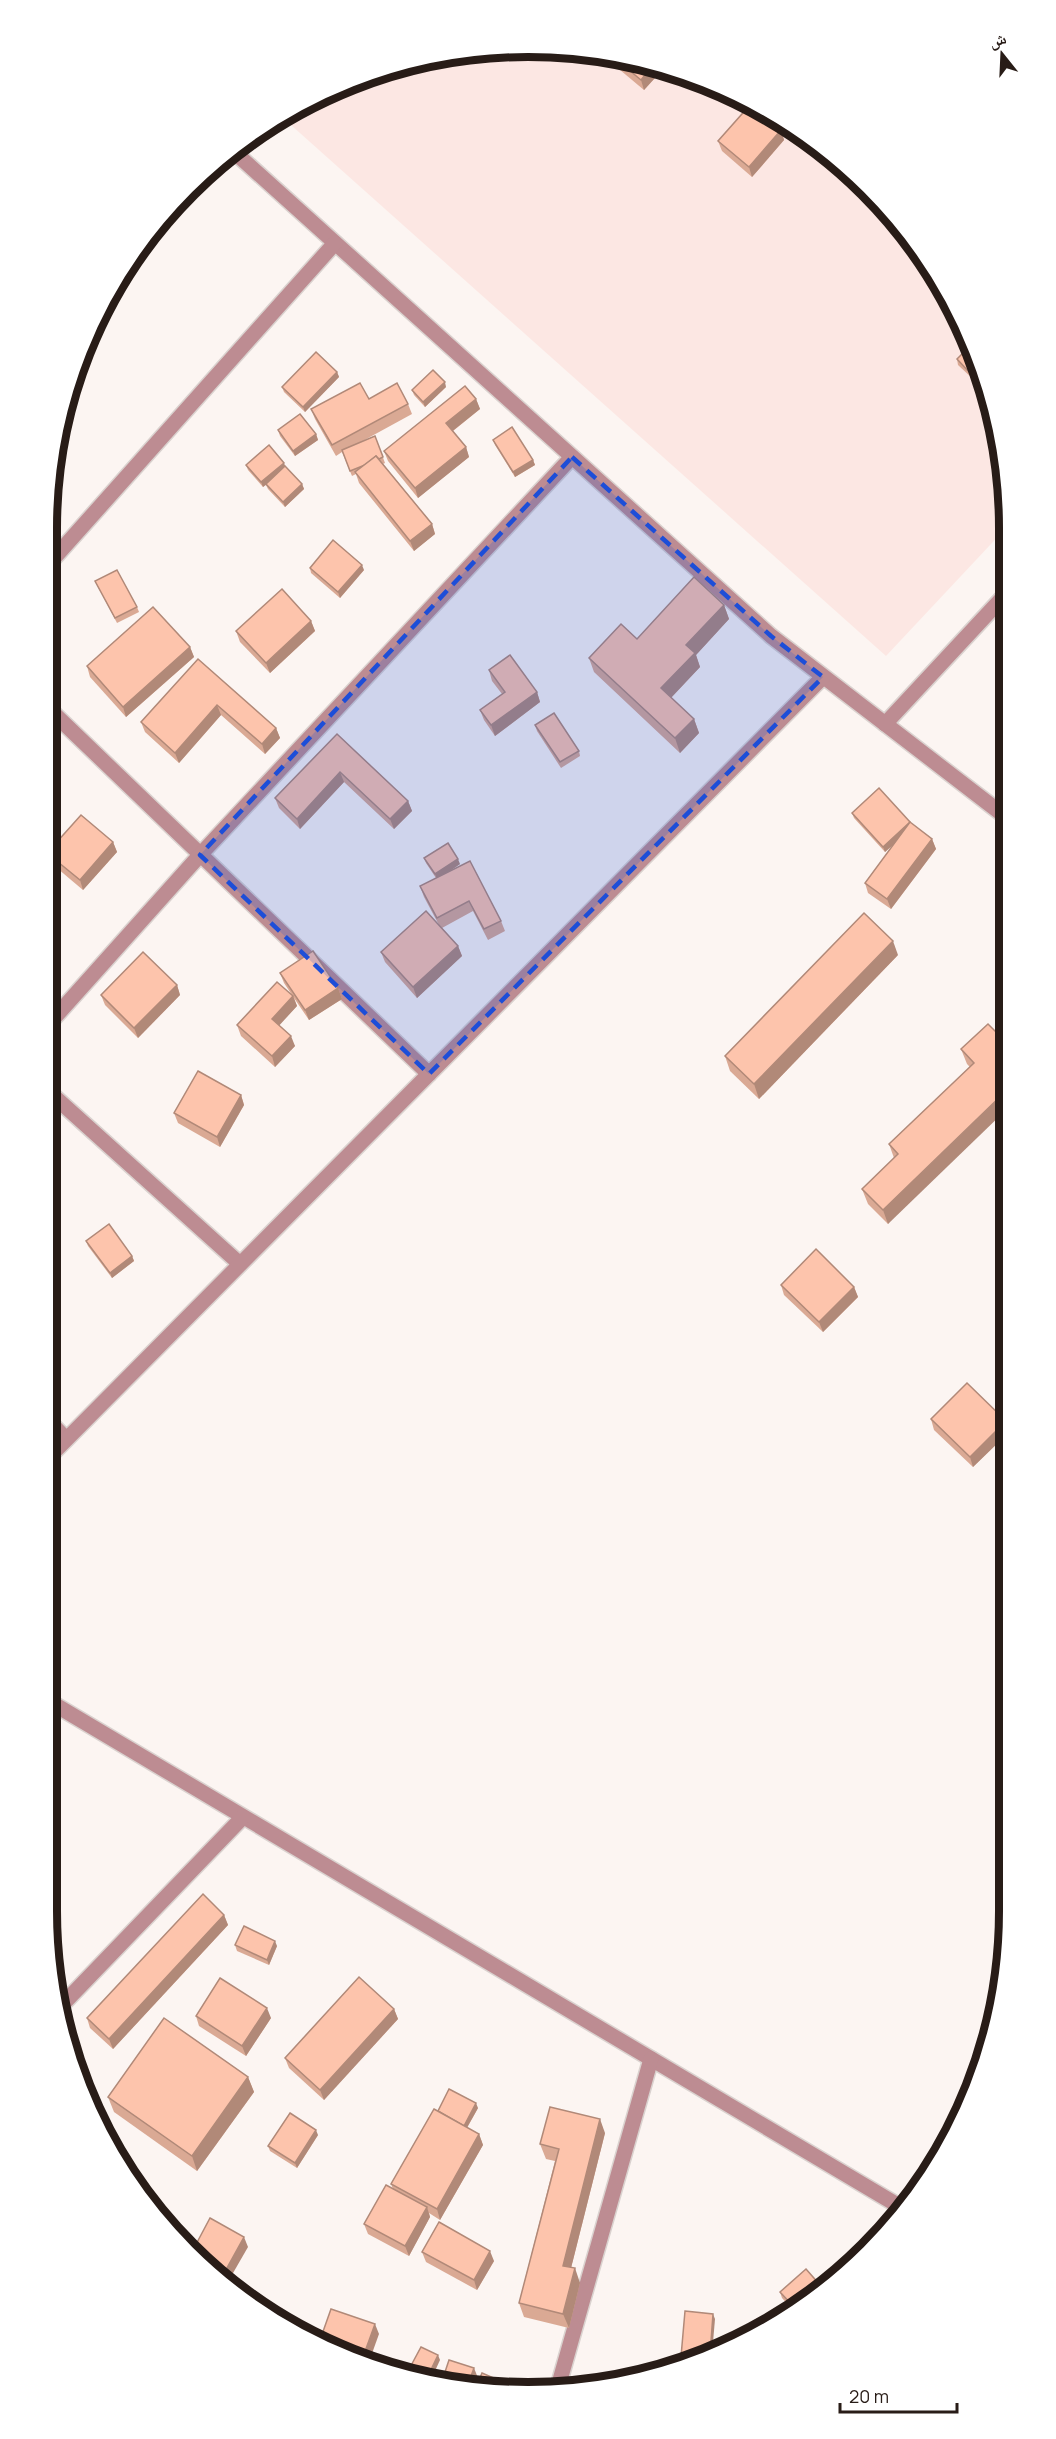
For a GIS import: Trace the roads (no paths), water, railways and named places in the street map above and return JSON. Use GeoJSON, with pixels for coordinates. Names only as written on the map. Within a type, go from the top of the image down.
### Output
{"type":"FeatureCollection","features":[{"type":"Feature","properties":{"kind":"street"},"geometry":{"type":"LineString","coordinates":[[239,156],[771,636],[999,812]]}},
{"type":"Feature","properties":{"kind":"street"},"geometry":{"type":"LineString","coordinates":[[57,554],[335,243]]}},
{"type":"Feature","properties":{"kind":"street"},"geometry":{"type":"LineString","coordinates":[[57,1014],[200,855],[572,458]]}},
{"type":"Feature","properties":{"kind":"street"},"geometry":{"type":"LineString","coordinates":[[885,724],[999,602]]}},
{"type":"Feature","properties":{"kind":"street"},"geometry":{"type":"LineString","coordinates":[[57,1448],[823,676]]}},
{"type":"Feature","properties":{"kind":"street"},"geometry":{"type":"LineString","coordinates":[[57,718],[429,1074]]}},
{"type":"Feature","properties":{"kind":"street"},"geometry":{"type":"LineString","coordinates":[[57,1100],[240,1264]]}},
{"type":"Feature","properties":{"kind":"street"},"geometry":{"type":"LineString","coordinates":[[57,1430],[66,1439]]}},
{"type":"Feature","properties":{"kind":"street"},"geometry":{"type":"LineString","coordinates":[[57,1707],[897,2205]]}},
{"type":"Feature","properties":{"kind":"street"},"geometry":{"type":"LineString","coordinates":[[66,2001],[243,1817]]}},
{"type":"Feature","properties":{"kind":"street"},"geometry":{"type":"LineString","coordinates":[[560,2381],[651,2059]]}}]}
